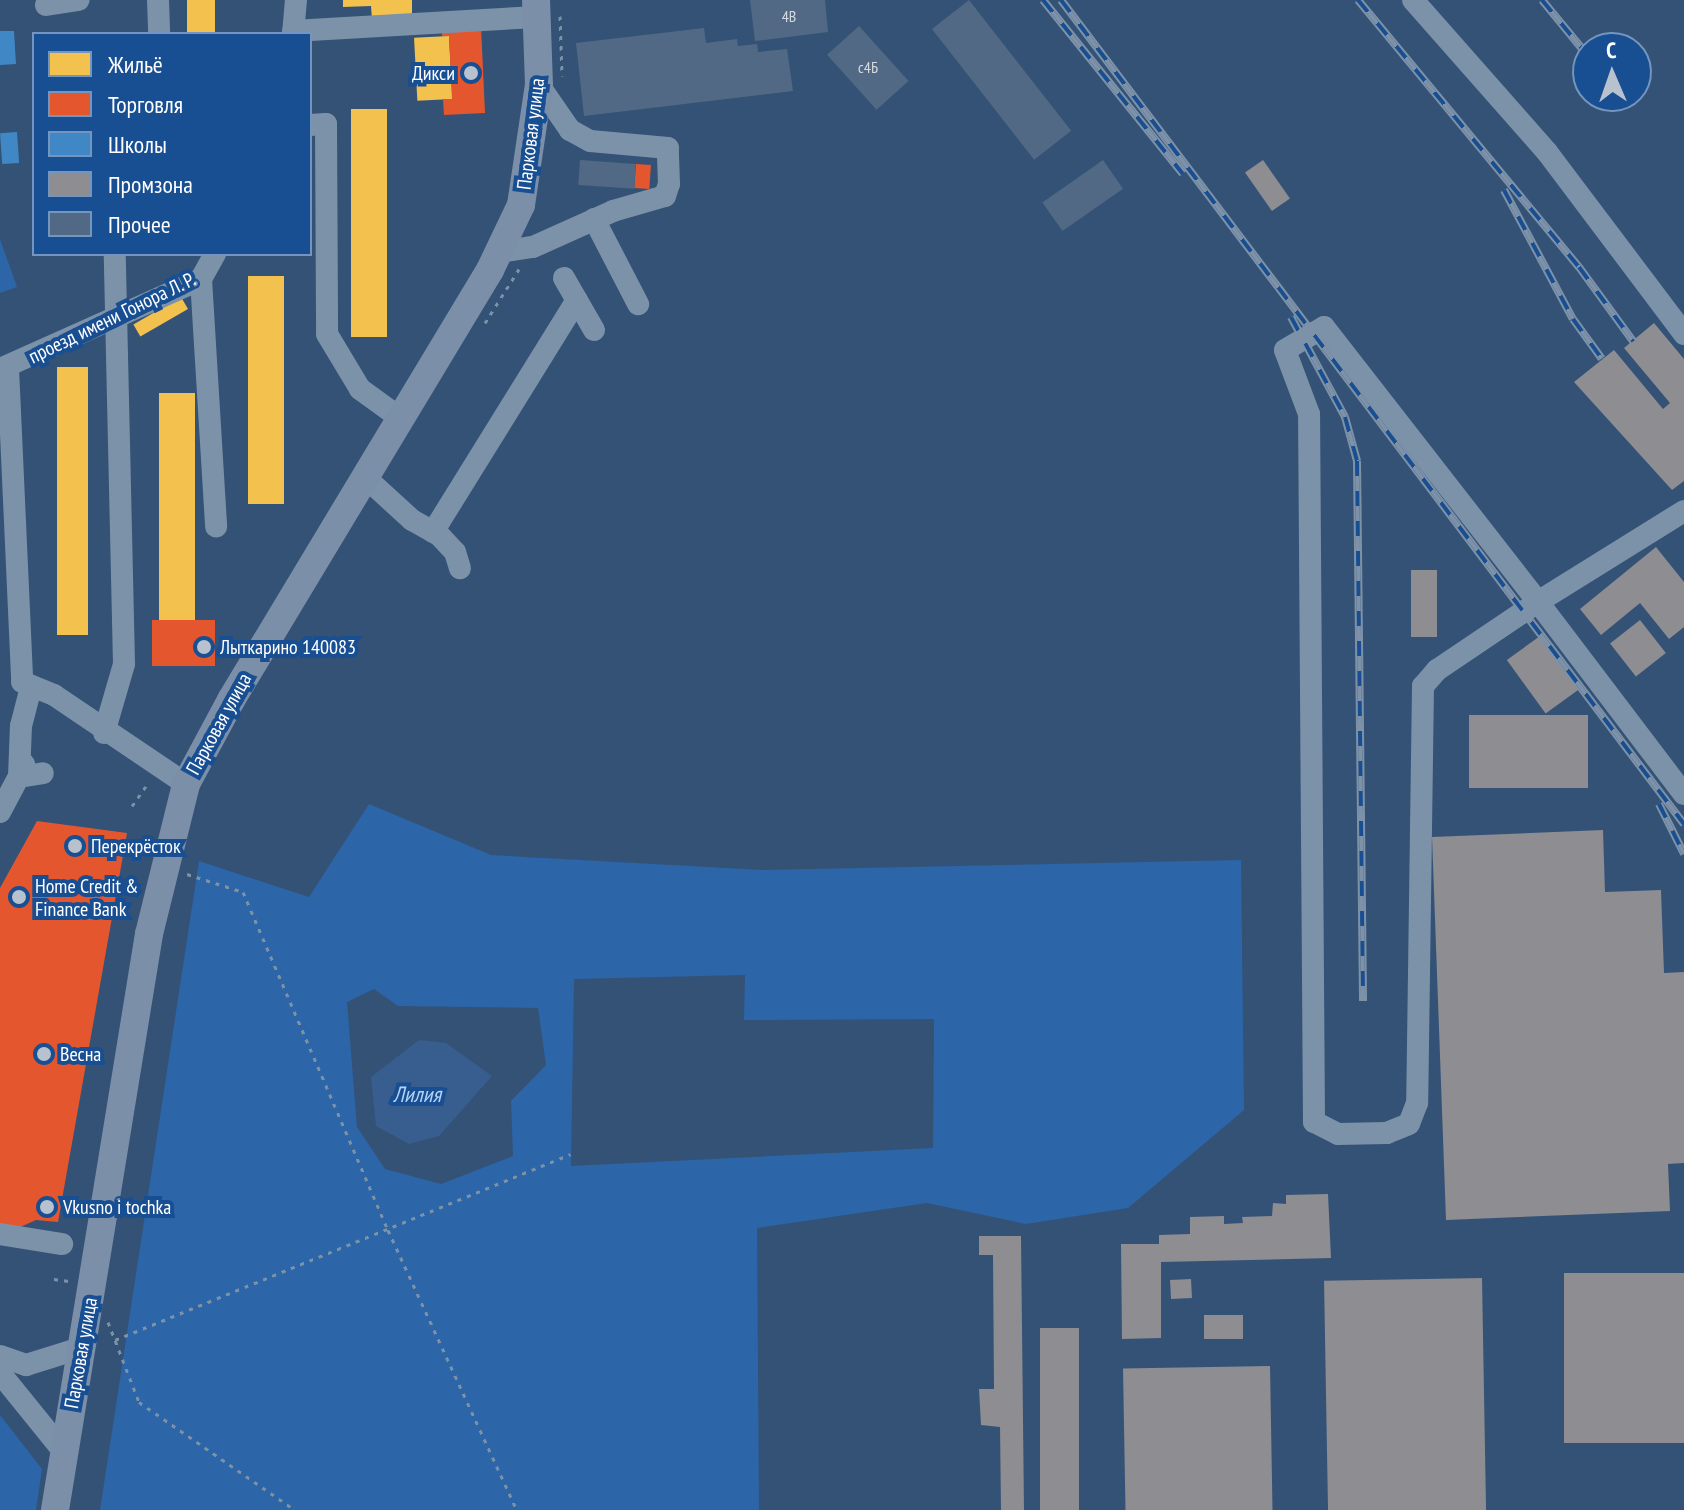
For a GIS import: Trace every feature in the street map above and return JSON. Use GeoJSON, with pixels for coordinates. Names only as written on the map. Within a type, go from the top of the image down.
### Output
{"type":"FeatureCollection","features":[{"type":"Feature","properties":{"kind":"main road","name":"Парковая улица"},"geometry":{"type":"LineString","coordinates":[[55,1510],[149,934],[186,784],[500,252],[525,195],[539,85],[536,9]]}},
{"type":"Feature","properties":{"kind":"street"},"geometry":{"type":"LineString","coordinates":[[46,5],[79,0]]}},
{"type":"Feature","properties":{"kind":"street"},"geometry":{"type":"LineString","coordinates":[[158,0],[159,32]]}},
{"type":"Feature","properties":{"kind":"street"},"geometry":{"type":"LineString","coordinates":[[296,0],[293,32],[536,9]]}},
{"type":"Feature","properties":{"kind":"street"},"geometry":{"type":"LineString","coordinates":[[1413,0],[1547,152],[1684,334]]}},
{"type":"Feature","properties":{"kind":"street"},"geometry":{"type":"LineString","coordinates":[[500,252],[533,247],[594,219],[665,196],[668,148],[590,141],[570,130],[539,85]]}},
{"type":"Feature","properties":{"kind":"street"},"geometry":{"type":"LineString","coordinates":[[312,125],[326,124],[327,334],[360,389],[400,418]]}},
{"type":"Feature","properties":{"kind":"street"},"geometry":{"type":"LineString","coordinates":[[594,219],[638,304]]}},
{"type":"Feature","properties":{"kind":"street"},"geometry":{"type":"LineString","coordinates":[[104,733],[124,664],[112,318],[115,256]]}},
{"type":"Feature","properties":{"kind":"street","name":"проезд имени Гонора Л. Р."},"geometry":{"type":"LineString","coordinates":[[4,369],[201,279],[214,256]]}},
{"type":"Feature","properties":{"kind":"street"},"geometry":{"type":"LineString","coordinates":[[564,278],[594,330]]}},
{"type":"Feature","properties":{"kind":"street"},"geometry":{"type":"LineString","coordinates":[[201,279],[216,527]]}},
{"type":"Feature","properties":{"kind":"street"},"geometry":{"type":"LineString","coordinates":[[433,532],[577,300]]}},
{"type":"Feature","properties":{"kind":"street"},"geometry":{"type":"LineString","coordinates":[[1684,511],[1538,602],[1437,670],[1423,686],[1417,1103],[1409,1124],[1387,1133],[1338,1134],[1314,1122],[1310,1087],[1309,414],[1285,350],[1324,327],[1538,602],[1684,794]]}},
{"type":"Feature","properties":{"kind":"street"},"geometry":{"type":"LineString","coordinates":[[4,369],[22,682],[54,695],[104,733],[186,784]]}},
{"type":"Feature","properties":{"kind":"street"},"geometry":{"type":"LineString","coordinates":[[365,477],[455,552],[460,568]]}},
{"type":"Feature","properties":{"kind":"street"},"geometry":{"type":"LineString","coordinates":[[19,777],[21,726],[31,687]]}},
{"type":"Feature","properties":{"kind":"street"},"geometry":{"type":"LineString","coordinates":[[0,812],[19,777],[35,733],[36,709],[54,695]]}},
{"type":"Feature","properties":{"kind":"street"},"geometry":{"type":"LineString","coordinates":[[19,777],[43,773]]}},
{"type":"Feature","properties":{"kind":"street"},"geometry":{"type":"LineString","coordinates":[[0,1234],[62,1244]]}},
{"type":"Feature","properties":{"kind":"street"},"geometry":{"type":"LineString","coordinates":[[0,1356],[26,1365],[81,1348]]}},
{"type":"Feature","properties":{"kind":"street"},"geometry":{"type":"LineString","coordinates":[[0,1373],[64,1452]]}},
{"type":"Feature","properties":{"kind":"path"},"geometry":{"type":"LineString","coordinates":[[132,806],[157,766]]}},
{"type":"Feature","properties":{"kind":"path"},"geometry":{"type":"LineString","coordinates":[[176,870],[243,892],[388,1230],[517,1510]]}},
{"type":"Feature","properties":{"kind":"path"},"geometry":{"type":"LineString","coordinates":[[115,1340],[571,1154]]}},
{"type":"Feature","properties":{"kind":"path"},"geometry":{"type":"LineString","coordinates":[[105,1316],[139,1402],[295,1510]]}},
{"type":"Feature","properties":{"kind":"shaded area"},"geometry":{"type":"Polygon","coordinates":[[[0,239],[17,287],[0,293],[0,239]]]}},
{"type":"Feature","properties":{"kind":"shaded area"},"geometry":{"type":"Polygon","coordinates":[[[369,804],[491,855],[762,870],[1241,860],[1244,1110],[1128,1208],[1026,1224],[927,1203],[757,1228],[759,1510],[100,1510],[199,861],[309,897],[369,804]],[[745,975],[574,979],[571,1166],[933,1148],[934,1019],[744,1020],[745,975]],[[374,989],[347,1002],[357,1127],[385,1169],[441,1184],[513,1156],[511,1101],[546,1065],[538,1008],[398,1006],[374,989]]]}},
{"type":"Feature","properties":{"kind":"shaded area"},"geometry":{"type":"Polygon","coordinates":[[[0,1415],[42,1469],[36,1510],[0,1510],[0,1415]]]}},
{"type":"Feature","properties":{"kind":"water","name":"Лилия"},"geometry":{"type":"Polygon","coordinates":[[[419,1040],[446,1043],[492,1076],[439,1136],[409,1144],[376,1126],[371,1077],[419,1040]]]}},
{"type":"Feature","properties":{"kind":"building: Жильё"},"geometry":{"type":"Polygon","coordinates":[[[187,0],[215,0],[215,32],[187,32],[187,0]]]}},
{"type":"Feature","properties":{"kind":"building: Жильё"},"geometry":{"type":"Polygon","coordinates":[[[343,0],[412,0],[412,18],[372,20],[371,6],[343,7],[343,0]]]}},
{"type":"Feature","properties":{"kind":"building: Жильё"},"geometry":{"type":"Polygon","coordinates":[[[449,36],[452,99],[417,101],[414,38],[449,36]]]}},
{"type":"Feature","properties":{"kind":"building: Жильё"},"geometry":{"type":"Polygon","coordinates":[[[351,109],[387,109],[387,337],[351,337],[351,109]]]}},
{"type":"Feature","properties":{"kind":"building: Жильё"},"geometry":{"type":"Polygon","coordinates":[[[248,276],[284,276],[284,504],[248,504],[248,276]]]}},
{"type":"Feature","properties":{"kind":"building: Жильё"},"geometry":{"type":"Polygon","coordinates":[[[181,297],[188,309],[140,337],[133,324],[181,297]]]}},
{"type":"Feature","properties":{"kind":"building: Жильё"},"geometry":{"type":"Polygon","coordinates":[[[57,367],[88,367],[88,635],[57,635],[57,367]]]}},
{"type":"Feature","properties":{"kind":"building: Жильё"},"geometry":{"type":"Polygon","coordinates":[[[159,393],[195,393],[195,620],[159,620],[159,393]]]}},
{"type":"Feature","properties":{"kind":"building: Торговля"},"geometry":{"type":"Polygon","coordinates":[[[481,26],[485,113],[444,115],[443,99],[452,99],[449,36],[442,36],[442,28],[481,26]]]}},
{"type":"Feature","properties":{"kind":"building: Торговля"},"geometry":{"type":"Polygon","coordinates":[[[636,164],[651,165],[649,189],[634,188],[636,164]]]}},
{"type":"Feature","properties":{"kind":"building: Торговля"},"geometry":{"type":"Polygon","coordinates":[[[152,620],[215,620],[215,666],[152,666],[152,620]]]}},
{"type":"Feature","properties":{"kind":"building: Торговля","name":"Весна"},"geometry":{"type":"Polygon","coordinates":[[[37,821],[127,833],[58,1222],[36,1220],[18,1228],[0,1224],[0,888],[37,821]]]}},
{"type":"Feature","properties":{"kind":"building: Школы"},"geometry":{"type":"Polygon","coordinates":[[[0,31],[14,31],[16,64],[0,65],[0,31]]]}},
{"type":"Feature","properties":{"kind":"building: Школы"},"geometry":{"type":"Polygon","coordinates":[[[17,132],[19,163],[2,164],[0,133],[17,132]]]}},
{"type":"Feature","properties":{"kind":"building: Промзона"},"geometry":{"type":"Polygon","coordinates":[[[1263,160],[1290,199],[1272,211],[1245,173],[1263,160]]]}},
{"type":"Feature","properties":{"kind":"building: Промзона"},"geometry":{"type":"Polygon","coordinates":[[[1654,323],[1684,359],[1684,481],[1672,490],[1574,382],[1614,350],[1663,409],[1670,403],[1624,348],[1654,323]]]}},
{"type":"Feature","properties":{"kind":"building: Промзона"},"geometry":{"type":"Polygon","coordinates":[[[1656,547],[1684,582],[1684,627],[1669,639],[1640,603],[1601,635],[1580,609],[1656,547]]]}},
{"type":"Feature","properties":{"kind":"building: Промзона"},"geometry":{"type":"Polygon","coordinates":[[[1411,570],[1437,570],[1437,637],[1411,637],[1411,570]]]}},
{"type":"Feature","properties":{"kind":"building: Промзона"},"geometry":{"type":"Polygon","coordinates":[[[1640,620],[1666,653],[1636,676],[1610,643],[1640,620]]]}},
{"type":"Feature","properties":{"kind":"building: Промзона"},"geometry":{"type":"Polygon","coordinates":[[[1540,636],[1579,689],[1546,713],[1507,660],[1540,636]]]}},
{"type":"Feature","properties":{"kind":"building: Промзона"},"geometry":{"type":"Polygon","coordinates":[[[1469,715],[1588,715],[1588,788],[1469,788],[1469,715]]]}},
{"type":"Feature","properties":{"kind":"building: Промзона"},"geometry":{"type":"Polygon","coordinates":[[[1603,830],[1605,892],[1661,890],[1664,973],[1684,972],[1684,1163],[1668,1164],[1670,1211],[1446,1220],[1432,837],[1603,830]]]}},
{"type":"Feature","properties":{"kind":"building: Промзона"},"geometry":{"type":"Polygon","coordinates":[[[1328,1194],[1331,1258],[1161,1262],[1161,1338],[1122,1339],[1121,1244],[1159,1244],[1159,1235],[1190,1234],[1190,1217],[1224,1216],[1224,1224],[1243,1223],[1242,1217],[1272,1216],[1273,1203],[1286,1204],[1286,1195],[1328,1194]]]}},
{"type":"Feature","properties":{"kind":"building: Промзона"},"geometry":{"type":"Polygon","coordinates":[[[979,1236],[1021,1236],[1024,1510],[1001,1510],[1000,1427],[981,1425],[979,1389],[994,1389],[993,1255],[979,1255],[979,1236]]]}},
{"type":"Feature","properties":{"kind":"building: Промзона"},"geometry":{"type":"Polygon","coordinates":[[[1564,1273],[1684,1273],[1684,1443],[1564,1443],[1564,1273]]]}},
{"type":"Feature","properties":{"kind":"building: Промзона"},"geometry":{"type":"Polygon","coordinates":[[[1482,1278],[1486,1510],[1328,1510],[1324,1281],[1482,1278]]]}},
{"type":"Feature","properties":{"kind":"building: Промзона"},"geometry":{"type":"Polygon","coordinates":[[[1191,1279],[1192,1298],[1171,1299],[1170,1280],[1191,1279]]]}},
{"type":"Feature","properties":{"kind":"building: Промзона"},"geometry":{"type":"Polygon","coordinates":[[[1204,1315],[1243,1315],[1243,1339],[1204,1339],[1204,1315]]]}},
{"type":"Feature","properties":{"kind":"building: Промзона"},"geometry":{"type":"Polygon","coordinates":[[[1040,1328],[1079,1328],[1079,1510],[1040,1510],[1040,1328]]]}},
{"type":"Feature","properties":{"kind":"building: Промзона"},"geometry":{"type":"Polygon","coordinates":[[[1270,1366],[1273,1510],[1125,1510],[1123,1369],[1270,1366]]]}},
{"type":"Feature","properties":{"kind":"building: Прочее"},"geometry":{"type":"Polygon","coordinates":[[[750,0],[825,0],[828,32],[755,41],[750,0]]]}},
{"type":"Feature","properties":{"kind":"building: Прочее"},"geometry":{"type":"Polygon","coordinates":[[[969,0],[1071,131],[1034,160],[932,29],[969,0]]]}},
{"type":"Feature","properties":{"kind":"building: Прочее"},"geometry":{"type":"Polygon","coordinates":[[[859,26],[909,81],[877,110],[827,55],[859,26]]]}},
{"type":"Feature","properties":{"kind":"building: Прочее"},"geometry":{"type":"Polygon","coordinates":[[[704,28],[706,43],[737,39],[738,46],[757,44],[758,52],[787,49],[793,91],[584,116],[576,43],[704,28]]]}},
{"type":"Feature","properties":{"kind":"building: Прочее"},"geometry":{"type":"Polygon","coordinates":[[[580,160],[636,164],[634,189],[578,185],[580,160]]]}},
{"type":"Feature","properties":{"kind":"building: Прочее"},"geometry":{"type":"Polygon","coordinates":[[[1103,160],[1123,189],[1062,231],[1042,202],[1103,160]]]}},
{"type":"Feature","properties":{"kind":"railway"},"geometry":{"type":"LineString","coordinates":[[1043,0],[1183,174]]}},
{"type":"Feature","properties":{"kind":"railway"},"geometry":{"type":"LineString","coordinates":[[1061,0],[1684,824]]}},
{"type":"Feature","properties":{"kind":"railway"},"geometry":{"type":"LineString","coordinates":[[1358,0],[1579,267],[1633,341]]}},
{"type":"Feature","properties":{"kind":"railway"},"geometry":{"type":"LineString","coordinates":[[1542,0],[1572,37]]}},
{"type":"Feature","properties":{"kind":"railway"},"geometry":{"type":"LineString","coordinates":[[1504,190],[1573,319],[1602,359]]}},
{"type":"Feature","properties":{"kind":"railway"},"geometry":{"type":"LineString","coordinates":[[1291,317],[1345,417],[1357,461],[1363,1001]]}},
{"type":"Feature","properties":{"kind":"railway"},"geometry":{"type":"LineString","coordinates":[[1659,804],[1684,854]]}},
{"type":"Feature","properties":{"kind":"place","name":"Дикси"},"geometry":{"type":"Point","coordinates":[471,73]}},
{"type":"Feature","properties":{"kind":"place","name":"Лыткарино 140083"},"geometry":{"type":"Point","coordinates":[204,647]}},
{"type":"Feature","properties":{"kind":"place","name":"Перекрёсток"},"geometry":{"type":"Point","coordinates":[75,846]}},
{"type":"Feature","properties":{"kind":"place","name":"Home Credit & Finance Bank"},"geometry":{"type":"Point","coordinates":[19,897]}},
{"type":"Feature","properties":{"kind":"place","name":"Весна"},"geometry":{"type":"Point","coordinates":[44,1054]}},
{"type":"Feature","properties":{"kind":"place","name":"Vkusno i tochka"},"geometry":{"type":"Point","coordinates":[47,1207]}}]}
